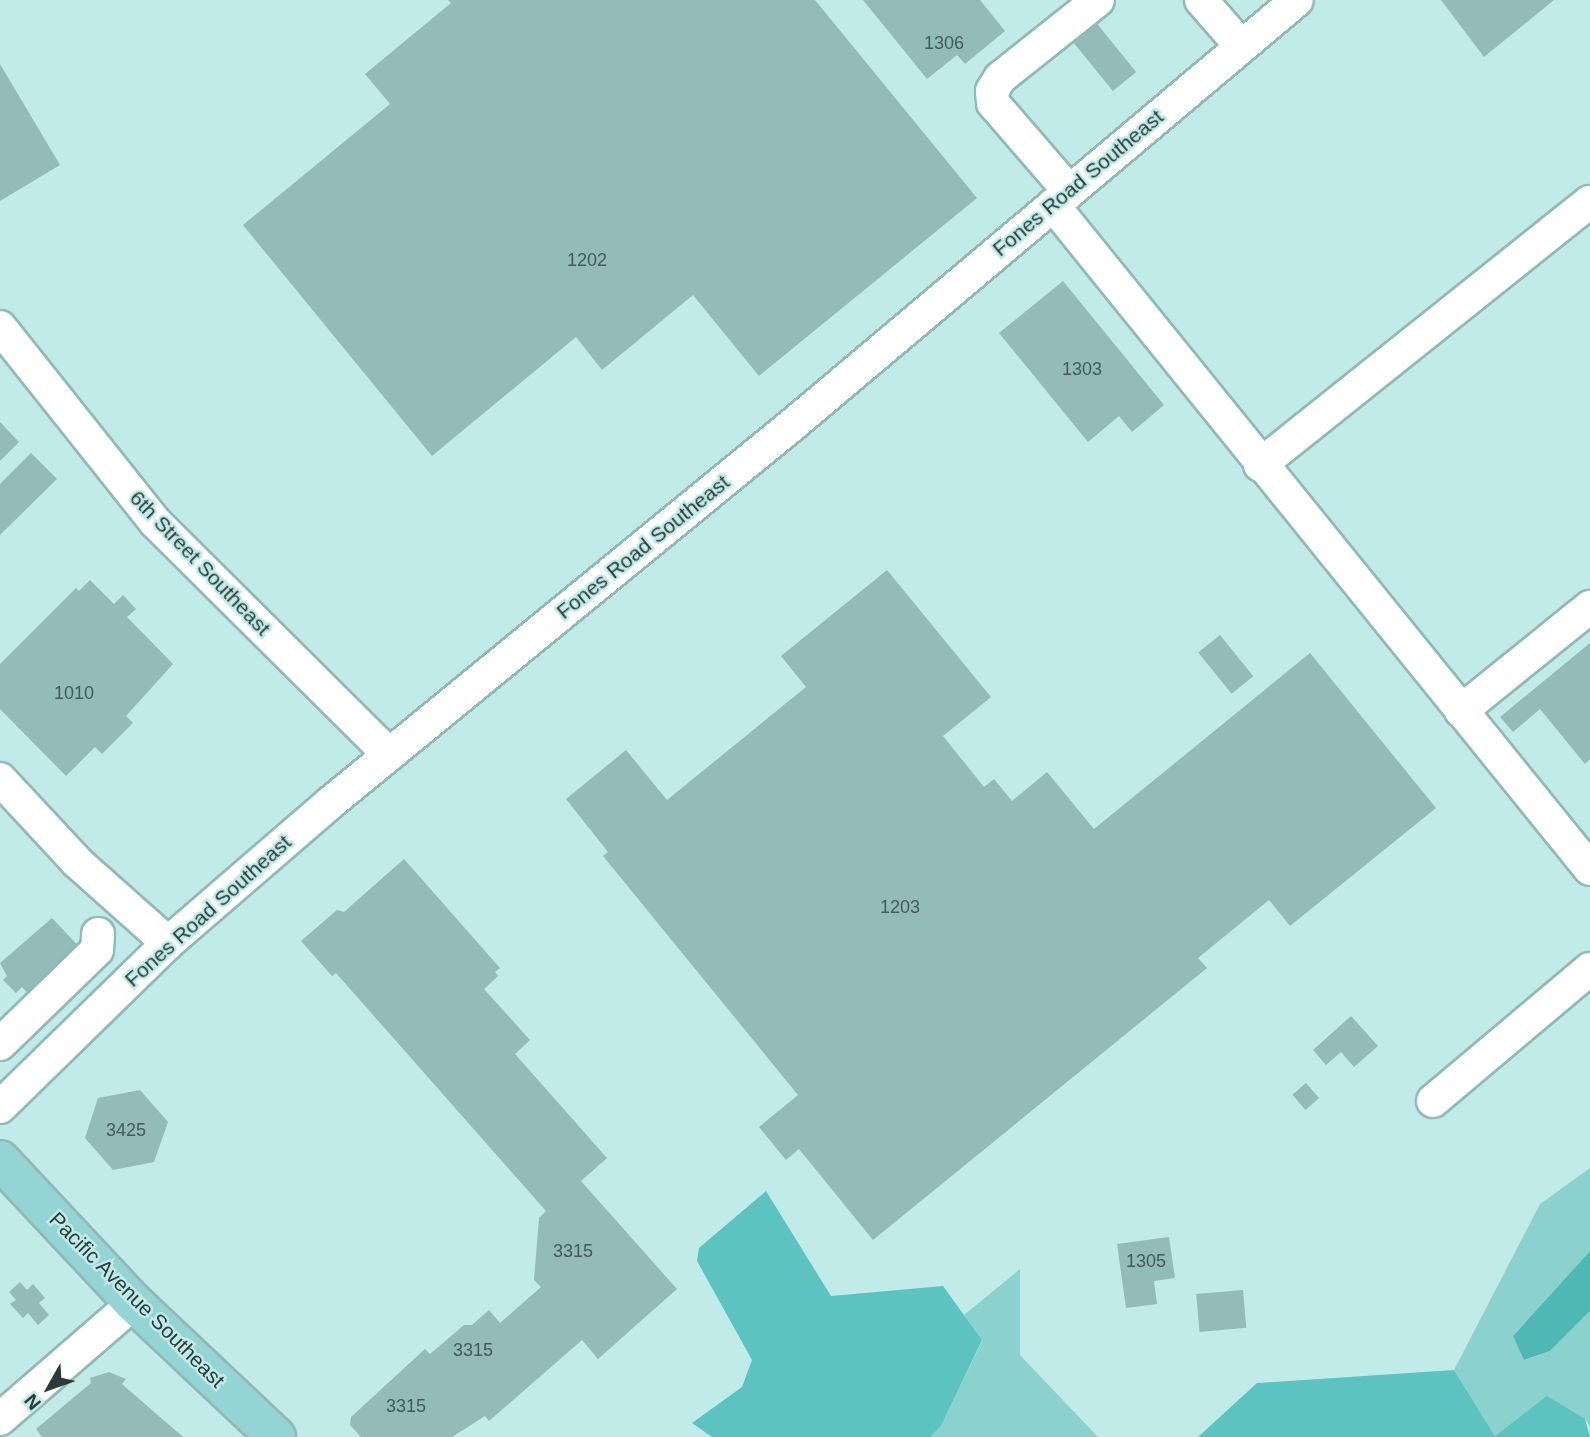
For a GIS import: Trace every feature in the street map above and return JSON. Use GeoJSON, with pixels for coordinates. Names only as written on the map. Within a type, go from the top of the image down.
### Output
{"type":"FeatureCollection","features":[{"type":"Feature","properties":{"kind":"main road","name":"Pacific Avenue Southeast"},"geometry":{"type":"LineString","coordinates":[[0,1160],[134,1303],[276,1437]]}},
{"type":"Feature","properties":{"kind":"street"},"geometry":{"type":"LineString","coordinates":[[1201,0],[1241,46]]}},
{"type":"Feature","properties":{"kind":"street","name":"Fones Road Southeast"},"geometry":{"type":"LineString","coordinates":[[0,1107],[168,943],[389,754],[1297,0]]}},
{"type":"Feature","properties":{"kind":"street"},"geometry":{"type":"LineString","coordinates":[[1095,1],[1000,78],[992,91],[993,103],[1260,464],[1590,869]]}},
{"type":"Feature","properties":{"kind":"street"},"geometry":{"type":"LineString","coordinates":[[1260,464],[1590,202]]}},
{"type":"Feature","properties":{"kind":"street","name":"6th Street Southeast"},"geometry":{"type":"LineString","coordinates":[[0,327],[155,522],[389,754]]}},
{"type":"Feature","properties":{"kind":"street"},"geometry":{"type":"LineString","coordinates":[[1461,711],[1590,607]]}},
{"type":"Feature","properties":{"kind":"street"},"geometry":{"type":"LineString","coordinates":[[0,779],[77,862],[168,943]]}},
{"type":"Feature","properties":{"kind":"street"},"geometry":{"type":"LineString","coordinates":[[0,1044],[96,951],[98,934]]}},
{"type":"Feature","properties":{"kind":"street"},"geometry":{"type":"LineString","coordinates":[[1433,1101],[1590,969]]}},
{"type":"Feature","properties":{"kind":"street"},"geometry":{"type":"LineString","coordinates":[[0,1419],[134,1303]]}},
{"type":"Feature","properties":{"kind":"shaded area"},"geometry":{"type":"Polygon","coordinates":[[[1590,1168],[1590,1251],[1513,1336],[1525,1360],[1550,1351],[1590,1311],[1590,1427],[1585,1419],[1495,1436],[1454,1370],[1540,1204],[1590,1168]]]}},
{"type":"Feature","properties":{"kind":"shaded area"},"geometry":{"type":"Polygon","coordinates":[[[766,1191],[831,1296],[943,1286],[982,1340],[941,1426],[930,1437],[712,1437],[692,1423],[742,1387],[752,1360],[697,1261],[699,1248],[766,1191]]]}},
{"type":"Feature","properties":{"kind":"shaded area"},"geometry":{"type":"Polygon","coordinates":[[[1590,1251],[1590,1311],[1550,1351],[1524,1360],[1513,1336],[1590,1251]]]}},
{"type":"Feature","properties":{"kind":"shaded area"},"geometry":{"type":"Polygon","coordinates":[[[1020,1269],[1020,1355],[1098,1437],[930,1437],[941,1426],[982,1341],[964,1315],[1020,1269]]]}},
{"type":"Feature","properties":{"kind":"shaded area"},"geometry":{"type":"Polygon","coordinates":[[[1454,1370],[1495,1436],[1547,1396],[1585,1419],[1590,1437],[1198,1437],[1257,1383],[1454,1370]]]}},
{"type":"Feature","properties":{"kind":"building"},"geometry":{"type":"Polygon","coordinates":[[[448,0],[815,0],[977,198],[759,376],[693,295],[602,370],[576,337],[432,456],[243,225],[390,104],[365,74],[451,3],[448,0]]]}},
{"type":"Feature","properties":{"kind":"building"},"geometry":{"type":"Polygon","coordinates":[[[863,0],[980,0],[1005,31],[965,64],[957,55],[927,79],[863,0]]]}},
{"type":"Feature","properties":{"kind":"building"},"geometry":{"type":"Polygon","coordinates":[[[1441,0],[1554,0],[1484,57],[1441,0]]]}},
{"type":"Feature","properties":{"kind":"building"},"geometry":{"type":"Polygon","coordinates":[[[1094,20],[1136,72],[1113,91],[1071,39],[1094,20]]]}},
{"type":"Feature","properties":{"kind":"building"},"geometry":{"type":"Polygon","coordinates":[[[0,64],[60,165],[0,201],[0,64]]]}},
{"type":"Feature","properties":{"kind":"building"},"geometry":{"type":"Polygon","coordinates":[[[1063,281],[1164,405],[1132,432],[1119,416],[1088,442],[999,333],[1063,281]]]}},
{"type":"Feature","properties":{"kind":"building"},"geometry":{"type":"Polygon","coordinates":[[[0,422],[19,442],[0,461],[0,422]]]}},
{"type":"Feature","properties":{"kind":"building"},"geometry":{"type":"Polygon","coordinates":[[[31,453],[57,479],[0,535],[0,484],[31,453]]]}},
{"type":"Feature","properties":{"kind":"building"},"geometry":{"type":"Polygon","coordinates":[[[887,570],[991,697],[943,736],[984,787],[994,779],[1012,801],[1047,772],[1094,829],[1310,653],[1436,808],[1290,926],[1269,900],[1198,958],[1207,968],[873,1240],[799,1149],[786,1160],[759,1127],[798,1095],[603,856],[608,852],[566,799],[626,750],[667,800],[806,687],[781,656],[887,570]]]}},
{"type":"Feature","properties":{"kind":"building"},"geometry":{"type":"Polygon","coordinates":[[[90,580],[114,604],[123,595],[136,609],[127,617],[173,664],[126,716],[133,723],[102,754],[95,747],[66,776],[0,709],[0,664],[76,588],[79,591],[90,580]]]}},
{"type":"Feature","properties":{"kind":"building"},"geometry":{"type":"Polygon","coordinates":[[[1220,635],[1253,676],[1232,694],[1198,653],[1220,635]]]}},
{"type":"Feature","properties":{"kind":"building"},"geometry":{"type":"Polygon","coordinates":[[[1590,643],[1590,759],[1585,764],[1540,709],[1513,732],[1500,717],[1590,643]]]}},
{"type":"Feature","properties":{"kind":"building"},"geometry":{"type":"Polygon","coordinates":[[[404,859],[500,968],[495,972],[498,976],[484,989],[530,1040],[515,1054],[607,1158],[581,1181],[677,1289],[598,1359],[582,1340],[489,1421],[485,1416],[452,1437],[361,1437],[350,1425],[351,1417],[425,1349],[430,1354],[464,1325],[472,1325],[489,1310],[500,1323],[541,1287],[534,1280],[539,1218],[546,1211],[336,973],[332,976],[301,941],[337,910],[344,912],[404,859]]]}},
{"type":"Feature","properties":{"kind":"building"},"geometry":{"type":"Polygon","coordinates":[[[52,918],[85,953],[34,1000],[22,987],[16,993],[3,980],[7,976],[0,963],[52,918]]]}},
{"type":"Feature","properties":{"kind":"building"},"geometry":{"type":"Polygon","coordinates":[[[1351,1016],[1378,1046],[1354,1067],[1341,1052],[1326,1065],[1313,1050],[1351,1016]]]}},
{"type":"Feature","properties":{"kind":"building"},"geometry":{"type":"Polygon","coordinates":[[[1306,1083],[1319,1098],[1306,1110],[1292,1095],[1306,1083]]]}},
{"type":"Feature","properties":{"kind":"building"},"geometry":{"type":"Polygon","coordinates":[[[140,1090],[168,1122],[154,1162],[113,1170],[85,1138],[98,1098],[140,1090]]]}},
{"type":"Feature","properties":{"kind":"building"},"geometry":{"type":"Polygon","coordinates":[[[1169,1237],[1175,1278],[1154,1281],[1157,1304],[1126,1308],[1117,1244],[1169,1237]]]}},
{"type":"Feature","properties":{"kind":"building"},"geometry":{"type":"Polygon","coordinates":[[[20,1282],[27,1290],[33,1284],[45,1298],[39,1303],[49,1315],[38,1325],[28,1313],[23,1318],[10,1304],[16,1300],[9,1292],[20,1282]]]}},
{"type":"Feature","properties":{"kind":"building"},"geometry":{"type":"Polygon","coordinates":[[[1243,1290],[1246,1328],[1199,1332],[1196,1294],[1243,1290]]]}},
{"type":"Feature","properties":{"kind":"building"},"geometry":{"type":"Polygon","coordinates":[[[109,1372],[126,1379],[122,1384],[183,1437],[42,1437],[36,1429],[91,1383],[90,1378],[109,1372]]]}}]}
